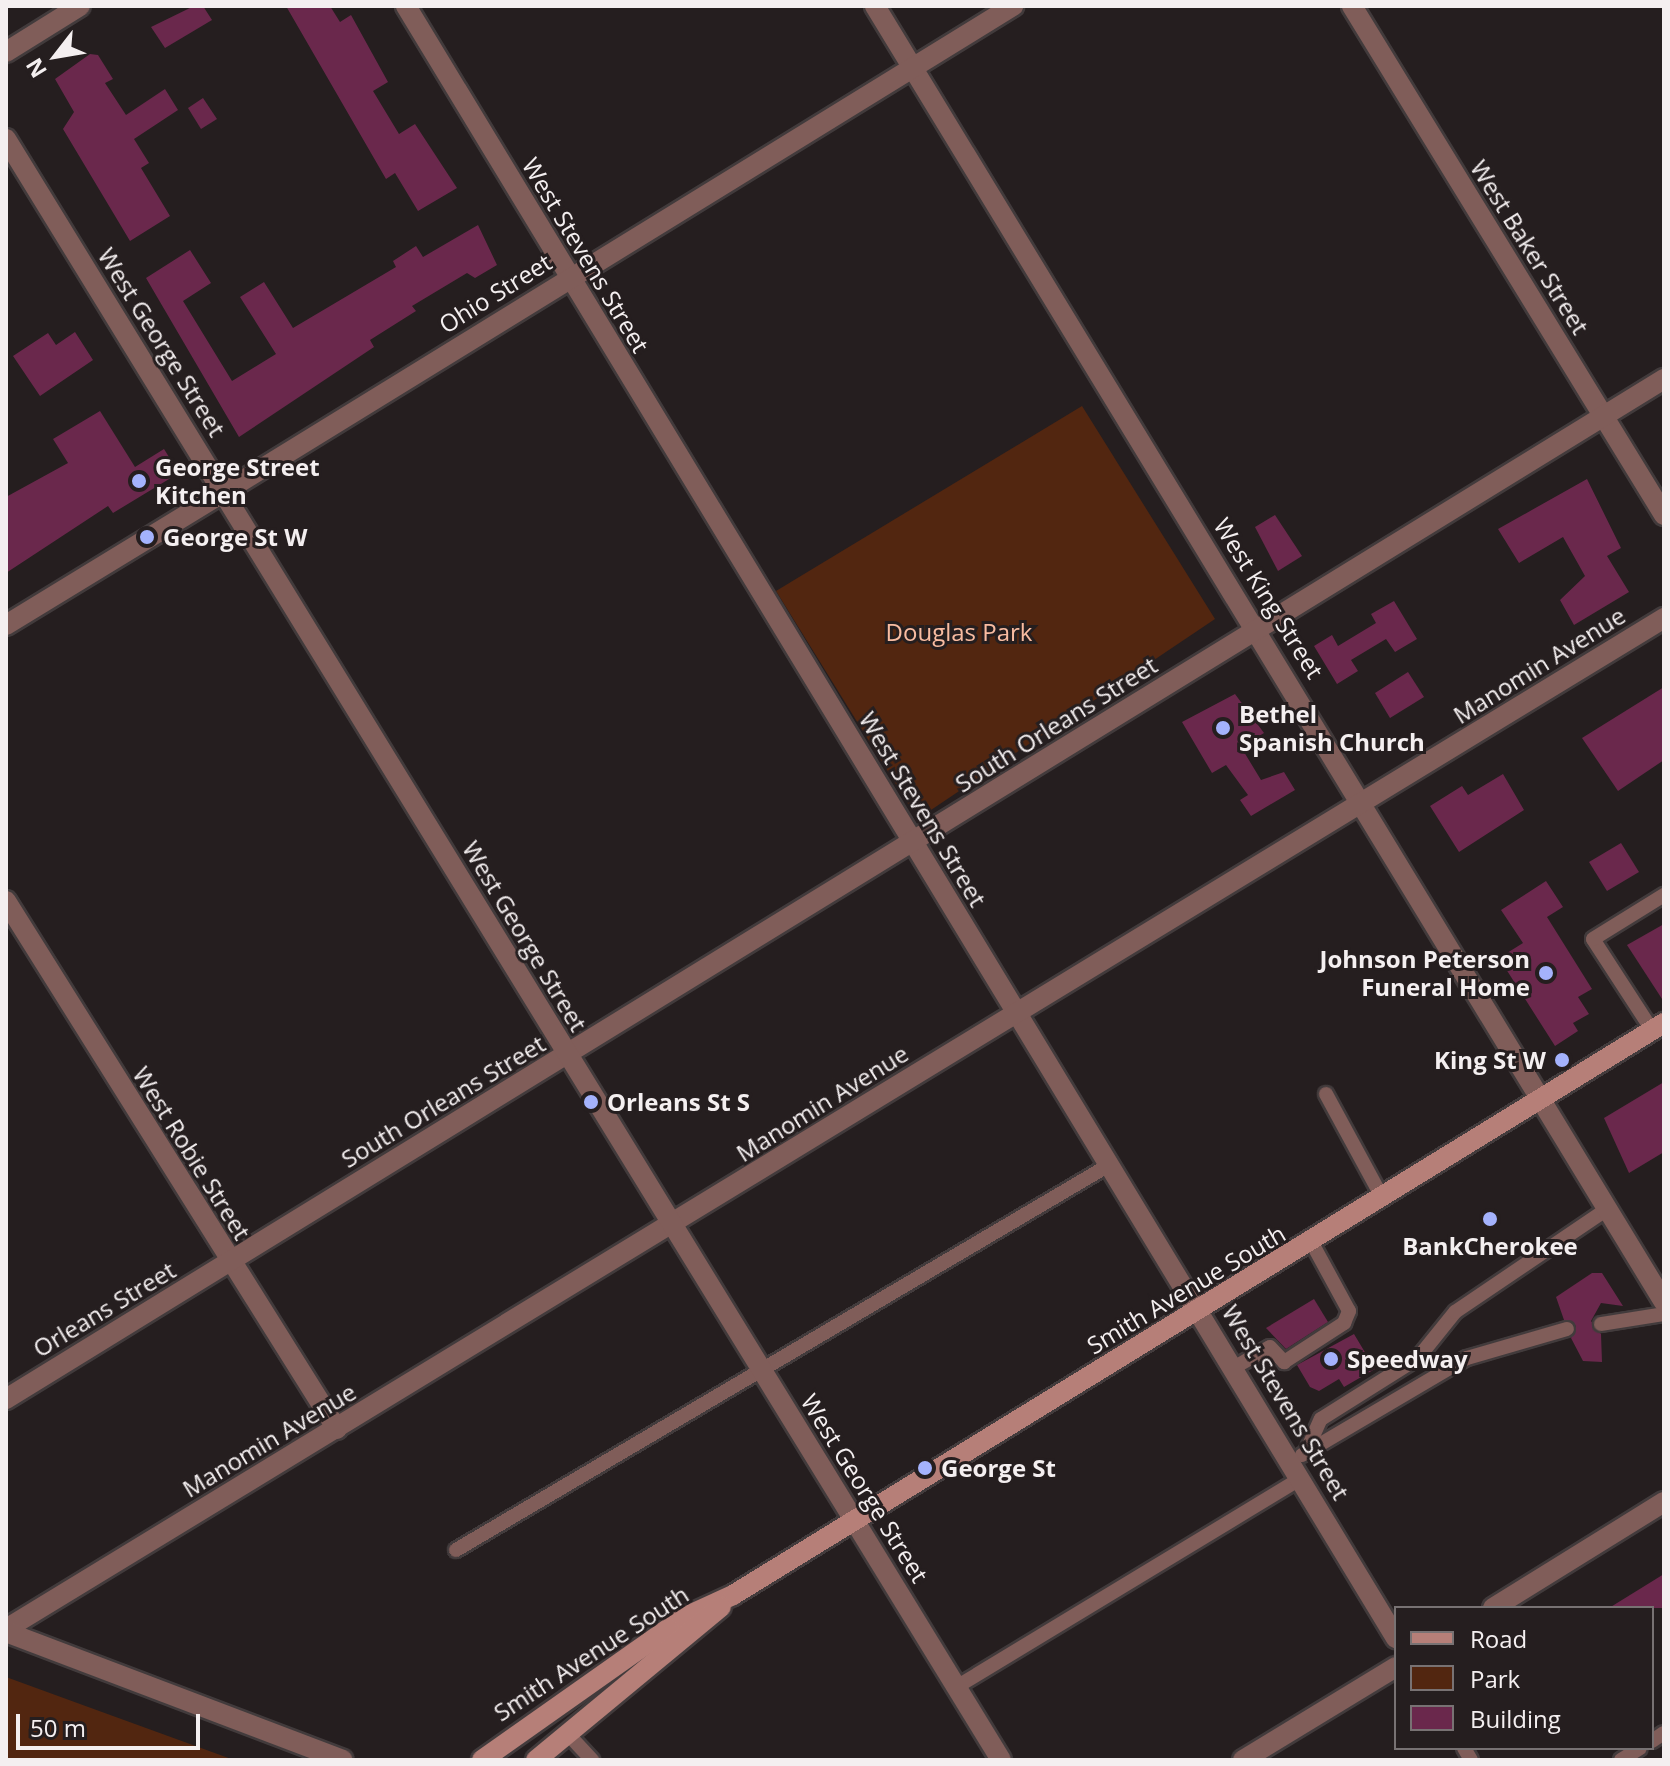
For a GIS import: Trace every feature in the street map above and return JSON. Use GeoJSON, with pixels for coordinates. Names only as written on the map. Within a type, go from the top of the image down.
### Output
{"type":"FeatureCollection","features":[{"type":"Feature","properties":{"kind":"main road","name":"Smith Avenue South"},"geometry":{"type":"LineString","coordinates":[[482,1760],[683,1618],[733,1595],[1201,1311],[1658,1026]]}},
{"type":"Feature","properties":{"kind":"main road","name":"Smith Avenue South"},"geometry":{"type":"LineString","coordinates":[[536,1760],[733,1595]]}},
{"type":"Feature","properties":{"kind":"street"},"geometry":{"type":"LineString","coordinates":[[6,52],[80,6]]}},
{"type":"Feature","properties":{"kind":"street","name":"West Stevens Street"},"geometry":{"type":"LineString","coordinates":[[406,6],[1109,1165],[1235,1367],[1300,1463],[1394,1634]]}},
{"type":"Feature","properties":{"kind":"street","name":"West King Street"},"geometry":{"type":"LineString","coordinates":[[875,6],[1365,803],[1664,1302]]}},
{"type":"Feature","properties":{"kind":"street","name":"Ohio Street"},"geometry":{"type":"LineString","coordinates":[[6,625],[1013,6]]}},
{"type":"Feature","properties":{"kind":"street","name":"West Baker Street"},"geometry":{"type":"LineString","coordinates":[[1352,6],[1664,515]]}},
{"type":"Feature","properties":{"kind":"street","name":"West George Street"},"geometry":{"type":"LineString","coordinates":[[6,139],[1001,1760]]}},
{"type":"Feature","properties":{"kind":"street","name":"South Orleans Street"},"geometry":{"type":"LineString","coordinates":[[229,1263],[1664,379]]}},
{"type":"Feature","properties":{"kind":"street","name":"Manomin Avenue"},"geometry":{"type":"LineString","coordinates":[[6,1630],[672,1227],[1664,618]]}},
{"type":"Feature","properties":{"kind":"street","name":"West Robie Street"},"geometry":{"type":"LineString","coordinates":[[6,901],[229,1263],[337,1429]]}},
{"type":"Feature","properties":{"kind":"street","name":"Orleans Street"},"geometry":{"type":"LineString","coordinates":[[6,1399],[229,1263]]}},
{"type":"Feature","properties":{"kind":"street"},"geometry":{"type":"LineString","coordinates":[[1496,1606],[1664,1502]]}},
{"type":"Feature","properties":{"kind":"street"},"geometry":{"type":"LineString","coordinates":[[6,1630],[343,1760]]}},
{"type":"Feature","properties":{"kind":"street"},"geometry":{"type":"LineString","coordinates":[[1243,1760],[1394,1668]]}},
{"type":"Feature","properties":{"kind":"lane"},"geometry":{"type":"LineString","coordinates":[[1658,1026],[1593,939],[1664,895]]}},
{"type":"Feature","properties":{"kind":"lane"},"geometry":{"type":"LineString","coordinates":[[1326,1094],[1383,1199]]}},
{"type":"Feature","properties":{"kind":"lane"},"geometry":{"type":"LineString","coordinates":[[456,1550],[763,1375],[1109,1165]]}},
{"type":"Feature","properties":{"kind":"lane"},"geometry":{"type":"LineString","coordinates":[[1300,1463],[1321,1419],[1418,1358],[1455,1312],[1607,1209]]}},
{"type":"Feature","properties":{"kind":"lane"},"geometry":{"type":"LineString","coordinates":[[1235,1367],[1270,1347],[1284,1362],[1344,1323],[1349,1311],[1312,1243]]}},
{"type":"Feature","properties":{"kind":"lane"},"geometry":{"type":"LineString","coordinates":[[1601,1324],[1664,1314]]}},
{"type":"Feature","properties":{"kind":"lane"},"geometry":{"type":"LineString","coordinates":[[958,1686],[1467,1358],[1567,1329]]}},
{"type":"Feature","properties":{"kind":"lane"},"geometry":{"type":"LineString","coordinates":[[567,1733],[592,1760]]}},
{"type":"Feature","properties":{"kind":"green space","name":"Douglas Park"},"geometry":{"type":"Polygon","coordinates":[[[1082,406],[1215,619],[928,812],[910,807],[776,591],[1082,406]]]}},
{"type":"Feature","properties":{"kind":"green space"},"geometry":{"type":"Polygon","coordinates":[[[6,1677],[91,1708],[234,1760],[6,1760],[6,1677]]]}},
{"type":"Feature","properties":{"kind":"building"},"geometry":{"type":"Polygon","coordinates":[[[194,6],[203,6],[212,20],[165,48],[151,27],[194,6]]]}},
{"type":"Feature","properties":{"kind":"building"},"geometry":{"type":"Polygon","coordinates":[[[286,6],[330,6],[340,22],[351,15],[388,82],[373,91],[399,134],[415,124],[457,188],[418,211],[395,173],[386,179],[286,6]]]}},
{"type":"Feature","properties":{"kind":"building"},"geometry":{"type":"Polygon","coordinates":[[[90,54],[98,55],[113,79],[105,83],[126,115],[165,89],[178,110],[134,139],[149,163],[141,168],[170,216],[130,241],[63,129],[74,112],[55,79],[90,54]]]}},
{"type":"Feature","properties":{"kind":"building"},"geometry":{"type":"Polygon","coordinates":[[[203,98],[217,119],[201,129],[188,108],[203,98]]]}},
{"type":"Feature","properties":{"kind":"building"},"geometry":{"type":"Polygon","coordinates":[[[478,225],[497,265],[475,278],[467,273],[412,306],[416,311],[370,340],[374,347],[239,437],[146,278],[190,250],[211,283],[183,301],[232,381],[276,354],[240,297],[264,282],[293,328],[396,267],[393,261],[416,246],[423,257],[478,225]]]}},
{"type":"Feature","properties":{"kind":"building"},"geometry":{"type":"Polygon","coordinates":[[[75,332],[93,360],[40,396],[13,356],[48,333],[56,345],[75,332]]]}},
{"type":"Feature","properties":{"kind":"building"},"geometry":{"type":"Polygon","coordinates":[[[100,411],[135,467],[164,449],[179,473],[113,513],[108,506],[6,573],[6,497],[68,463],[53,439],[100,411]]]}},
{"type":"Feature","properties":{"kind":"building"},"geometry":{"type":"Polygon","coordinates":[[[1587,479],[1621,548],[1607,556],[1629,592],[1574,625],[1560,600],[1585,576],[1563,537],[1519,563],[1498,529],[1587,479]]]}},
{"type":"Feature","properties":{"kind":"building"},"geometry":{"type":"Polygon","coordinates":[[[1275,515],[1302,556],[1278,571],[1255,527],[1275,515]]]}},
{"type":"Feature","properties":{"kind":"building"},"geometry":{"type":"Polygon","coordinates":[[[1394,601],[1417,639],[1395,652],[1386,639],[1351,660],[1358,671],[1337,684],[1314,646],[1332,635],[1338,646],[1376,623],[1371,614],[1394,601]]]}},
{"type":"Feature","properties":{"kind":"building"},"geometry":{"type":"Polygon","coordinates":[[[1408,672],[1424,697],[1390,718],[1375,693],[1408,672]]]}},
{"type":"Feature","properties":{"kind":"building"},"geometry":{"type":"Polygon","coordinates":[[[1664,687],[1664,760],[1618,791],[1582,738],[1664,687]]]}},
{"type":"Feature","properties":{"kind":"building","name":"Bethel Spanish Church"},"geometry":{"type":"Polygon","coordinates":[[[1235,694],[1264,733],[1241,747],[1261,780],[1284,772],[1295,790],[1251,816],[1240,800],[1248,795],[1226,765],[1212,773],[1182,722],[1235,694]]]}},
{"type":"Feature","properties":{"kind":"building"},"geometry":{"type":"Polygon","coordinates":[[[1503,774],[1524,810],[1459,852],[1430,806],[1462,786],[1468,795],[1503,774]]]}},
{"type":"Feature","properties":{"kind":"building"},"geometry":{"type":"Polygon","coordinates":[[[1621,843],[1639,872],[1607,891],[1589,862],[1621,843]]]}},
{"type":"Feature","properties":{"kind":"building","name":"Johnson Peterson Funeral Home"},"geometry":{"type":"Polygon","coordinates":[[[1546,881],[1563,907],[1547,917],[1592,989],[1578,997],[1589,1014],[1573,1023],[1578,1031],[1555,1046],[1499,958],[1523,943],[1501,910],[1546,881]]]}},
{"type":"Feature","properties":{"kind":"building"},"geometry":{"type":"Polygon","coordinates":[[[1664,924],[1664,1002],[1627,945],[1664,924]]]}},
{"type":"Feature","properties":{"kind":"building"},"geometry":{"type":"Polygon","coordinates":[[[1664,1082],[1664,1152],[1629,1173],[1604,1118],[1664,1082]]]}},
{"type":"Feature","properties":{"kind":"building"},"geometry":{"type":"Polygon","coordinates":[[[1592,1273],[1602,1273],[1623,1306],[1601,1303],[1591,1321],[1601,1334],[1602,1362],[1583,1361],[1571,1338],[1576,1326],[1564,1320],[1556,1297],[1592,1273]]]}},
{"type":"Feature","properties":{"kind":"building"},"geometry":{"type":"Polygon","coordinates":[[[1314,1299],[1328,1322],[1286,1349],[1266,1328],[1314,1299]]]}},
{"type":"Feature","properties":{"kind":"building"},"geometry":{"type":"Polygon","coordinates":[[[1354,1334],[1375,1369],[1344,1387],[1339,1379],[1319,1391],[1310,1387],[1297,1365],[1354,1334]]]}},
{"type":"Feature","properties":{"kind":"building"},"geometry":{"type":"Polygon","coordinates":[[[1664,1574],[1664,1608],[1612,1606],[1664,1574]]]}},
{"type":"Feature","properties":{"kind":"place","name":"George Street Kitchen"},"geometry":{"type":"Point","coordinates":[139,481]}},
{"type":"Feature","properties":{"kind":"place","name":"George St W"},"geometry":{"type":"Point","coordinates":[147,537]}},
{"type":"Feature","properties":{"kind":"place","name":"Bethel Spanish Church"},"geometry":{"type":"Point","coordinates":[1223,728]}},
{"type":"Feature","properties":{"kind":"place","name":"Johnson Peterson Funeral Home"},"geometry":{"type":"Point","coordinates":[1546,973]}},
{"type":"Feature","properties":{"kind":"place","name":"King St W"},"geometry":{"type":"Point","coordinates":[1562,1060]}},
{"type":"Feature","properties":{"kind":"place","name":"Orleans St S"},"geometry":{"type":"Point","coordinates":[591,1102]}},
{"type":"Feature","properties":{"kind":"place","name":"BankCherokee"},"geometry":{"type":"Point","coordinates":[1490,1219]}},
{"type":"Feature","properties":{"kind":"place","name":"Speedway"},"geometry":{"type":"Point","coordinates":[1331,1359]}},
{"type":"Feature","properties":{"kind":"place","name":"George St"},"geometry":{"type":"Point","coordinates":[925,1468]}}]}
